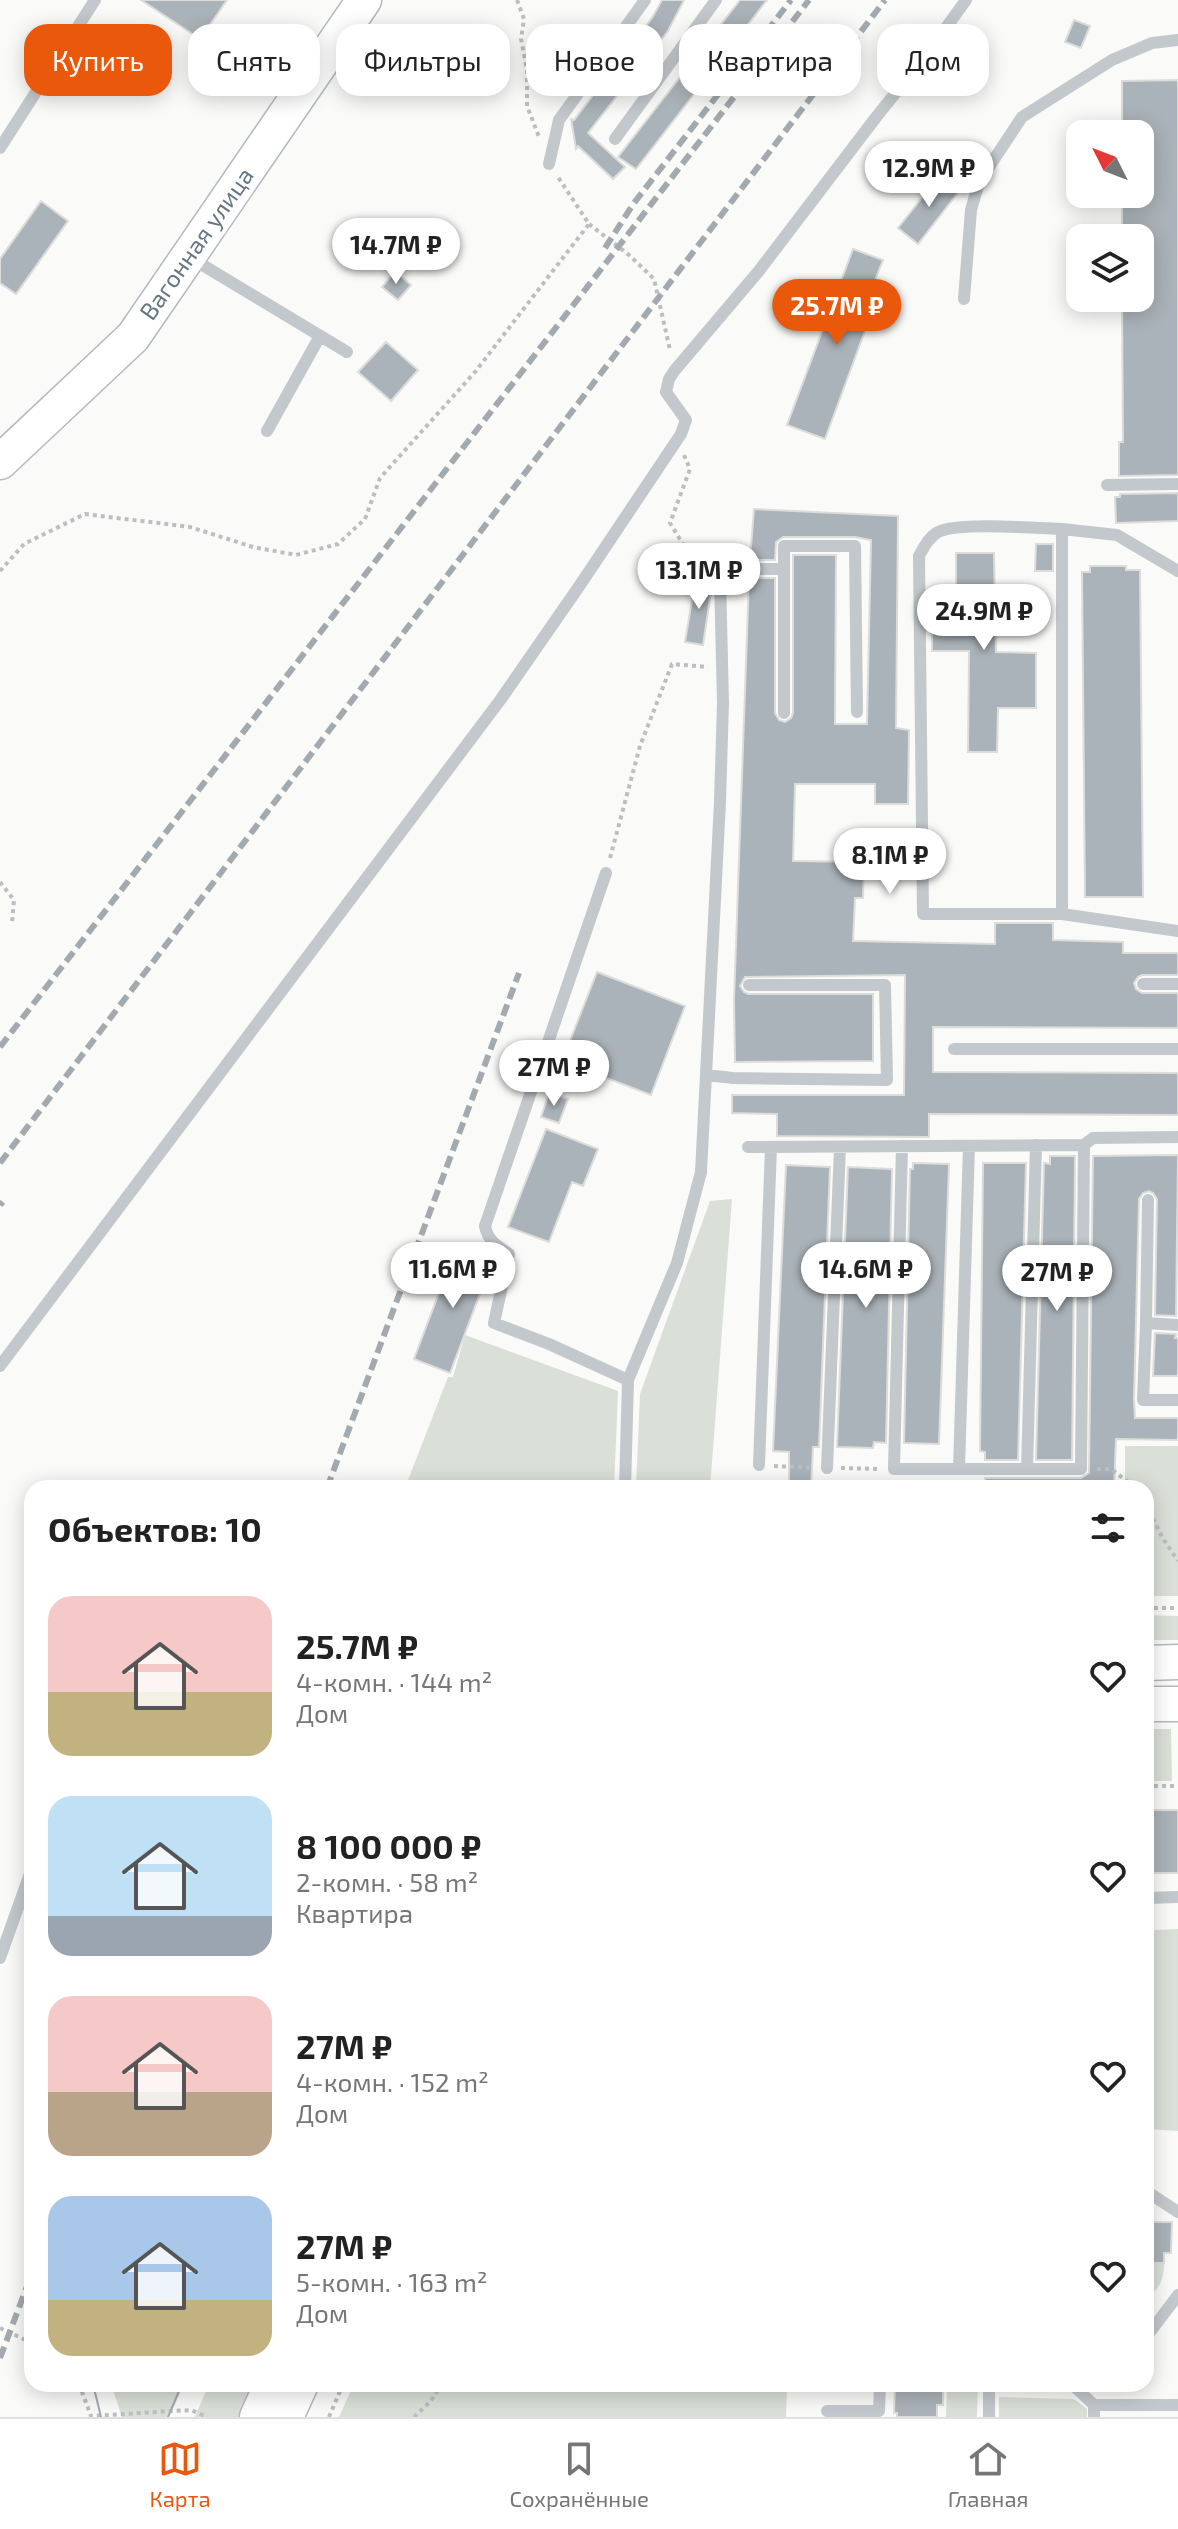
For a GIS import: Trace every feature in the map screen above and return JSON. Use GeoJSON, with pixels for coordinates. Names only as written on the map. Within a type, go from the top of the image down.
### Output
{"type":"FeatureCollection","features":[{"type":"Feature","properties":{"kind":"street","name":"Вагонная улица"},"geometry":{"type":"LineString","coordinates":[[0,462],[133,337],[364,0]]}},
{"type":"Feature","properties":{"kind":"street"},"geometry":{"type":"LineString","coordinates":[[1154,1663],[1178,1662]]}},
{"type":"Feature","properties":{"kind":"street"},"geometry":{"type":"LineString","coordinates":[[1154,1704],[1178,1704]]}},
{"type":"Feature","properties":{"kind":"street"},"geometry":{"type":"LineString","coordinates":[[257,2417],[268,2392]]}},
{"type":"Feature","properties":{"kind":"street"},"geometry":{"type":"LineString","coordinates":[[286,2417],[297,2392]]}},
{"type":"Feature","properties":{"kind":"lane"},"geometry":{"type":"LineString","coordinates":[[0,148],[95,0]]}},
{"type":"Feature","properties":{"kind":"lane"},"geometry":{"type":"LineString","coordinates":[[549,164],[559,120],[645,0]]}},
{"type":"Feature","properties":{"kind":"lane"},"geometry":{"type":"LineString","coordinates":[[615,139],[716,0]]}},
{"type":"Feature","properties":{"kind":"lane"},"geometry":{"type":"LineString","coordinates":[[0,1366],[501,699],[677,440],[686,420],[666,392],[675,370],[758,272],[966,0]]}},
{"type":"Feature","properties":{"kind":"lane"},"geometry":{"type":"LineString","coordinates":[[964,299],[971,210],[979,182],[1022,117],[1112,60],[1152,43],[1178,40]]}},
{"type":"Feature","properties":{"kind":"lane"},"geometry":{"type":"LineString","coordinates":[[188,257],[347,352]]}},
{"type":"Feature","properties":{"kind":"lane"},"geometry":{"type":"LineString","coordinates":[[267,431],[320,336]]}},
{"type":"Feature","properties":{"kind":"lane"},"geometry":{"type":"LineString","coordinates":[[1107,485],[1178,484]]}},
{"type":"Feature","properties":{"kind":"lane"},"geometry":{"type":"LineString","coordinates":[[1178,571],[1117,535],[1062,529],[954,527],[936,533],[919,556],[923,914],[1062,914],[1178,931]]}},
{"type":"Feature","properties":{"kind":"lane"},"geometry":{"type":"LineString","coordinates":[[1062,529],[1062,914]]}},
{"type":"Feature","properties":{"kind":"lane"},"geometry":{"type":"LineString","coordinates":[[784,713],[784,546],[855,546],[857,712]]}},
{"type":"Feature","properties":{"kind":"lane"},"geometry":{"type":"LineString","coordinates":[[625,1480],[628,1380],[677,1263],[701,1172],[720,802],[720,577],[749,569],[784,569]]}},
{"type":"Feature","properties":{"kind":"lane"},"geometry":{"type":"LineString","coordinates":[[606,873],[485,1226],[491,1242],[509,1254],[494,1323],[628,1380]]}},
{"type":"Feature","properties":{"kind":"lane"},"geometry":{"type":"LineString","coordinates":[[1143,984],[1178,984]]}},
{"type":"Feature","properties":{"kind":"lane"},"geometry":{"type":"LineString","coordinates":[[706,1075],[887,1080],[885,985],[749,985]]}},
{"type":"Feature","properties":{"kind":"lane"},"geometry":{"type":"LineString","coordinates":[[954,1049],[1178,1049]]}},
{"type":"Feature","properties":{"kind":"lane"},"geometry":{"type":"LineString","coordinates":[[748,1147],[1084,1145],[1093,1138],[1178,1137]]}},
{"type":"Feature","properties":{"kind":"lane"},"geometry":{"type":"LineString","coordinates":[[1027,1469],[1036,1145]]}},
{"type":"Feature","properties":{"kind":"lane"},"geometry":{"type":"LineString","coordinates":[[902,1146],[894,1469],[1081,1469],[1084,1145]]}},
{"type":"Feature","properties":{"kind":"lane"},"geometry":{"type":"LineString","coordinates":[[959,1469],[969,1146]]}},
{"type":"Feature","properties":{"kind":"lane"},"geometry":{"type":"LineString","coordinates":[[759,1465],[771,1147]]}},
{"type":"Feature","properties":{"kind":"lane"},"geometry":{"type":"LineString","coordinates":[[827,1468],[840,1147]]}},
{"type":"Feature","properties":{"kind":"lane"},"geometry":{"type":"LineString","coordinates":[[1148,1200],[1143,1400],[1178,1400]]}},
{"type":"Feature","properties":{"kind":"lane"},"geometry":{"type":"LineString","coordinates":[[1146,1323],[1178,1325]]}},
{"type":"Feature","properties":{"kind":"lane"},"geometry":{"type":"LineString","coordinates":[[0,1958],[24,1890]]}},
{"type":"Feature","properties":{"kind":"lane"},"geometry":{"type":"LineString","coordinates":[[1154,1898],[1178,1897]]}},
{"type":"Feature","properties":{"kind":"lane"},"geometry":{"type":"LineString","coordinates":[[1154,2196],[1178,2212]]}},
{"type":"Feature","properties":{"kind":"lane"},"geometry":{"type":"LineString","coordinates":[[1154,2327],[1178,2295]]}},
{"type":"Feature","properties":{"kind":"lane"},"geometry":{"type":"LineString","coordinates":[[827,2411],[879,2411],[880,2392]]}},
{"type":"Feature","properties":{"kind":"lane"},"geometry":{"type":"LineString","coordinates":[[989,2392],[989,2417]]}},
{"type":"Feature","properties":{"kind":"lane"},"geometry":{"type":"LineString","coordinates":[[1080,2392],[1094,2411],[1178,2405]]}},
{"type":"Feature","properties":{"kind":"path"},"geometry":{"type":"LineString","coordinates":[[517,0],[524,19],[521,39],[527,70],[527,106],[549,164],[589,224],[654,279],[675,370]]}},
{"type":"Feature","properties":{"kind":"path"},"geometry":{"type":"LineString","coordinates":[[0,571],[24,544],[85,514],[190,527],[253,547],[296,555],[338,544],[365,519],[380,478],[475,372],[589,224]]}},
{"type":"Feature","properties":{"kind":"path"},"geometry":{"type":"LineString","coordinates":[[677,440],[690,469],[670,523],[694,562],[720,577]]}},
{"type":"Feature","properties":{"kind":"path"},"geometry":{"type":"LineString","coordinates":[[606,873],[640,746],[672,664],[722,668]]}},
{"type":"Feature","properties":{"kind":"path"},"geometry":{"type":"LineString","coordinates":[[0,882],[14,900],[12,923]]}},
{"type":"Feature","properties":{"kind":"path"},"geometry":{"type":"LineString","coordinates":[[1081,1469],[1111,1469],[1125,1480]]}},
{"type":"Feature","properties":{"kind":"path"},"geometry":{"type":"LineString","coordinates":[[1154,1520],[1178,1561]]}},
{"type":"Feature","properties":{"kind":"path"},"geometry":{"type":"LineString","coordinates":[[1154,1608],[1178,1608]]}},
{"type":"Feature","properties":{"kind":"path"},"geometry":{"type":"LineString","coordinates":[[1154,1786],[1178,1786]]}},
{"type":"Feature","properties":{"kind":"path"},"geometry":{"type":"LineString","coordinates":[[0,2328],[24,2339]]}},
{"type":"Feature","properties":{"kind":"path"},"geometry":{"type":"LineString","coordinates":[[82,2392],[91,2416],[191,2410],[207,2417]]}},
{"type":"Feature","properties":{"kind":"path"},"geometry":{"type":"LineString","coordinates":[[329,2417],[340,2392]]}},
{"type":"Feature","properties":{"kind":"path"},"geometry":{"type":"LineString","coordinates":[[414,2417],[437,2392]]}},
{"type":"Feature","properties":{"kind":"shaded area"},"geometry":{"type":"Polygon","coordinates":[[[732,1199],[711,1480],[636,1480],[640,1394],[710,1201],[732,1199]]]}},
{"type":"Feature","properties":{"kind":"shaded area"},"geometry":{"type":"Polygon","coordinates":[[[465,1335],[618,1391],[614,1480],[408,1480],[448,1377],[453,1377],[465,1335]]]}},
{"type":"Feature","properties":{"kind":"shaded area"},"geometry":{"type":"Polygon","coordinates":[[[1125,1446],[1178,1446],[1178,1596],[1154,1596],[1154,1480],[1125,1480],[1125,1446]]]}},
{"type":"Feature","properties":{"kind":"shaded area"},"geometry":{"type":"Polygon","coordinates":[[[1154,1615],[1178,1616],[1178,1640],[1154,1640],[1154,1615]]]}},
{"type":"Feature","properties":{"kind":"shaded area"},"geometry":{"type":"Polygon","coordinates":[[[1154,1729],[1171,1729],[1172,1781],[1154,1781],[1154,1729]]]}},
{"type":"Feature","properties":{"kind":"shaded area"},"geometry":{"type":"Polygon","coordinates":[[[1178,1929],[1178,2131],[1154,2130],[1154,1930],[1178,1929]]]}},
{"type":"Feature","properties":{"kind":"shaded area"},"geometry":{"type":"Polygon","coordinates":[[[1154,2263],[1164,2263],[1162,2279],[1155,2291],[1154,2263]]]}},
{"type":"Feature","properties":{"kind":"shaded area"},"geometry":{"type":"Polygon","coordinates":[[[114,2392],[180,2392],[169,2417],[122,2417],[114,2392]]]}},
{"type":"Feature","properties":{"kind":"shaded area"},"geometry":{"type":"Polygon","coordinates":[[[206,2392],[255,2392],[243,2417],[195,2417],[206,2392]]]}},
{"type":"Feature","properties":{"kind":"shaded area"},"geometry":{"type":"Polygon","coordinates":[[[350,2392],[787,2392],[786,2417],[339,2417],[350,2392]]]}},
{"type":"Feature","properties":{"kind":"shaded area"},"geometry":{"type":"Polygon","coordinates":[[[947,2392],[978,2392],[977,2417],[946,2417],[947,2392]]]}},
{"type":"Feature","properties":{"kind":"shaded area"},"geometry":{"type":"Polygon","coordinates":[[[999,2397],[1074,2399],[1087,2409],[1087,2417],[999,2417],[999,2397]]]}},
{"type":"Feature","properties":{"kind":"building"},"geometry":{"type":"Polygon","coordinates":[[[141,0],[227,0],[210,24],[188,24],[188,31],[141,0]]]}},
{"type":"Feature","properties":{"kind":"building"},"geometry":{"type":"Polygon","coordinates":[[[662,0],[684,0],[663,37],[663,24],[647,24],[662,0]]]}},
{"type":"Feature","properties":{"kind":"building"},"geometry":{"type":"Polygon","coordinates":[[[740,0],[767,0],[748,24],[721,24],[740,0]]]}},
{"type":"Feature","properties":{"kind":"building"},"geometry":{"type":"Polygon","coordinates":[[[1074,20],[1090,26],[1081,48],[1065,42],[1074,20]]]}},
{"type":"Feature","properties":{"kind":"building"},"geometry":{"type":"Polygon","coordinates":[[[679,78],[679,96],[693,96],[636,169],[618,157],[679,78]]]}},
{"type":"Feature","properties":{"kind":"building"},"geometry":{"type":"Polygon","coordinates":[[[1178,80],[1178,475],[1119,476],[1119,442],[1123,442],[1122,312],[1154,312],[1154,224],[1122,224],[1122,208],[1154,208],[1154,120],[1122,120],[1122,81],[1178,80]]]}},
{"type":"Feature","properties":{"kind":"building"},"geometry":{"type":"Polygon","coordinates":[[[592,96],[617,96],[588,133],[625,167],[613,179],[578,146],[576,149],[571,119],[574,120],[592,96]]]}},
{"type":"Feature","properties":{"kind":"building"},"geometry":{"type":"Polygon","coordinates":[[[940,175],[960,190],[918,244],[898,228],[940,175]]]}},
{"type":"Feature","properties":{"kind":"building"},"geometry":{"type":"Polygon","coordinates":[[[41,201],[68,221],[16,294],[0,283],[0,259],[41,201]]]}},
{"type":"Feature","properties":{"kind":"building"},"geometry":{"type":"Polygon","coordinates":[[[853,249],[883,260],[868,298],[876,301],[825,439],[787,425],[853,249]]]}},
{"type":"Feature","properties":{"kind":"building"},"geometry":{"type":"Polygon","coordinates":[[[395,271],[411,285],[398,300],[382,287],[395,271]]]}},
{"type":"Feature","properties":{"kind":"building"},"geometry":{"type":"Polygon","coordinates":[[[386,342],[418,370],[391,401],[358,372],[386,342]]]}},
{"type":"Feature","properties":{"kind":"building"},"geometry":{"type":"Polygon","coordinates":[[[1178,493],[1178,521],[1116,523],[1115,497],[1120,497],[1120,494],[1178,493]]]}},
{"type":"Feature","properties":{"kind":"building"},"geometry":{"type":"Polygon","coordinates":[[[754,509],[898,516],[896,728],[909,730],[908,804],[875,804],[875,784],[795,784],[793,861],[864,862],[863,898],[855,898],[853,941],[995,944],[995,923],[1053,923],[1053,940],[1123,942],[1123,953],[1178,953],[1178,975],[1142,975],[1134,983],[1142,993],[1178,993],[1178,1028],[933,1027],[933,1072],[1178,1073],[1178,1115],[929,1114],[929,1137],[777,1136],[777,1114],[732,1113],[732,1095],[904,1095],[905,975],[745,977],[740,986],[748,994],[873,994],[873,1061],[735,1062],[734,1001],[749,578],[775,578],[775,713],[779,720],[785,722],[793,713],[793,555],[836,555],[835,724],[867,724],[871,540],[855,537],[783,537],[776,542],[775,560],[750,560],[754,509]]]}},
{"type":"Feature","properties":{"kind":"building"},"geometry":{"type":"Polygon","coordinates":[[[1036,544],[1053,544],[1053,571],[1035,571],[1036,544]]]}},
{"type":"Feature","properties":{"kind":"building"},"geometry":{"type":"Polygon","coordinates":[[[956,553],[994,553],[996,652],[1036,653],[1036,708],[998,708],[997,752],[968,752],[969,651],[932,651],[932,614],[956,614],[956,553]]]}},
{"type":"Feature","properties":{"kind":"building"},"geometry":{"type":"Polygon","coordinates":[[[1090,566],[1126,566],[1126,570],[1140,570],[1143,897],[1085,897],[1082,572],[1090,572],[1090,566]]]}},
{"type":"Feature","properties":{"kind":"building"},"geometry":{"type":"Polygon","coordinates":[[[696,576],[711,578],[703,645],[685,642],[696,576]]]}},
{"type":"Feature","properties":{"kind":"building"},"geometry":{"type":"Polygon","coordinates":[[[597,972],[685,1006],[651,1095],[562,1061],[597,972]]]}},
{"type":"Feature","properties":{"kind":"building"},"geometry":{"type":"Polygon","coordinates":[[[549,1093],[568,1099],[559,1123],[541,1117],[549,1093]]]}},
{"type":"Feature","properties":{"kind":"building"},"geometry":{"type":"Polygon","coordinates":[[[546,1129],[598,1149],[583,1186],[572,1182],[549,1242],[508,1227],[546,1129]]]}},
{"type":"Feature","properties":{"kind":"building"},"geometry":{"type":"Polygon","coordinates":[[[1178,1155],[1176,1316],[1155,1315],[1157,1199],[1149,1191],[1139,1199],[1134,1400],[1135,1418],[1178,1418],[1178,1440],[1116,1439],[1114,1480],[985,1480],[1081,1478],[1089,1473],[1093,1156],[1178,1155]]]}},
{"type":"Feature","properties":{"kind":"building"},"geometry":{"type":"Polygon","coordinates":[[[1050,1156],[1075,1156],[1072,1460],[1036,1460],[1044,1163],[1050,1164],[1050,1156]]]}},
{"type":"Feature","properties":{"kind":"building"},"geometry":{"type":"Polygon","coordinates":[[[913,1163],[949,1164],[939,1444],[904,1443],[910,1169],[913,1169],[913,1163]]]}},
{"type":"Feature","properties":{"kind":"building"},"geometry":{"type":"Polygon","coordinates":[[[983,1163],[1026,1163],[1018,1460],[985,1460],[985,1452],[980,1451],[983,1163]]]}},
{"type":"Feature","properties":{"kind":"building"},"geometry":{"type":"Polygon","coordinates":[[[786,1165],[830,1167],[819,1447],[813,1447],[811,1480],[789,1480],[789,1452],[773,1451],[786,1165]]]}},
{"type":"Feature","properties":{"kind":"building"},"geometry":{"type":"Polygon","coordinates":[[[848,1167],[892,1169],[886,1443],[874,1442],[873,1448],[837,1447],[848,1167]]]}},
{"type":"Feature","properties":{"kind":"building"},"geometry":{"type":"Polygon","coordinates":[[[456,1248],[492,1262],[450,1373],[414,1359],[456,1248]]]}},
{"type":"Feature","properties":{"kind":"building"},"geometry":{"type":"Polygon","coordinates":[[[1155,1333],[1176,1334],[1178,1376],[1153,1376],[1155,1333]]]}},
{"type":"Feature","properties":{"kind":"building"},"geometry":{"type":"Polygon","coordinates":[[[1154,1810],[1178,1810],[1178,1873],[1154,1873],[1154,1810]]]}},
{"type":"Feature","properties":{"kind":"building"},"geometry":{"type":"Polygon","coordinates":[[[1154,2222],[1172,2222],[1171,2253],[1164,2253],[1164,2263],[1154,2263],[1154,2222]]]}},
{"type":"Feature","properties":{"kind":"building"},"geometry":{"type":"Polygon","coordinates":[[[895,2392],[943,2392],[943,2405],[937,2405],[937,2417],[897,2417],[894,2413],[895,2392]]]}},
{"type":"Feature","properties":{"kind":"tram line"},"geometry":{"type":"LineString","coordinates":[[95,2392],[101,2417]]}},
{"type":"Feature","properties":{"kind":"tram line"},"geometry":{"type":"LineString","coordinates":[[168,2417],[179,2392]]}},
{"type":"Feature","properties":{"kind":"railway"},"geometry":{"type":"LineString","coordinates":[[605,248],[634,203],[791,0]]}},
{"type":"Feature","properties":{"kind":"railway"},"geometry":{"type":"LineString","coordinates":[[0,1047],[809,0]]}},
{"type":"Feature","properties":{"kind":"railway"},"geometry":{"type":"LineString","coordinates":[[0,1163],[885,0]]}},
{"type":"Feature","properties":{"kind":"railway"},"geometry":{"type":"LineString","coordinates":[[330,1480],[519,973]]}},
{"type":"Feature","properties":{"kind":"railway"},"geometry":{"type":"LineString","coordinates":[[0,1205],[3,1202]]}},
{"type":"Feature","properties":{"kind":"railway"},"geometry":{"type":"LineString","coordinates":[[0,2358],[24,2294]]}}]}
